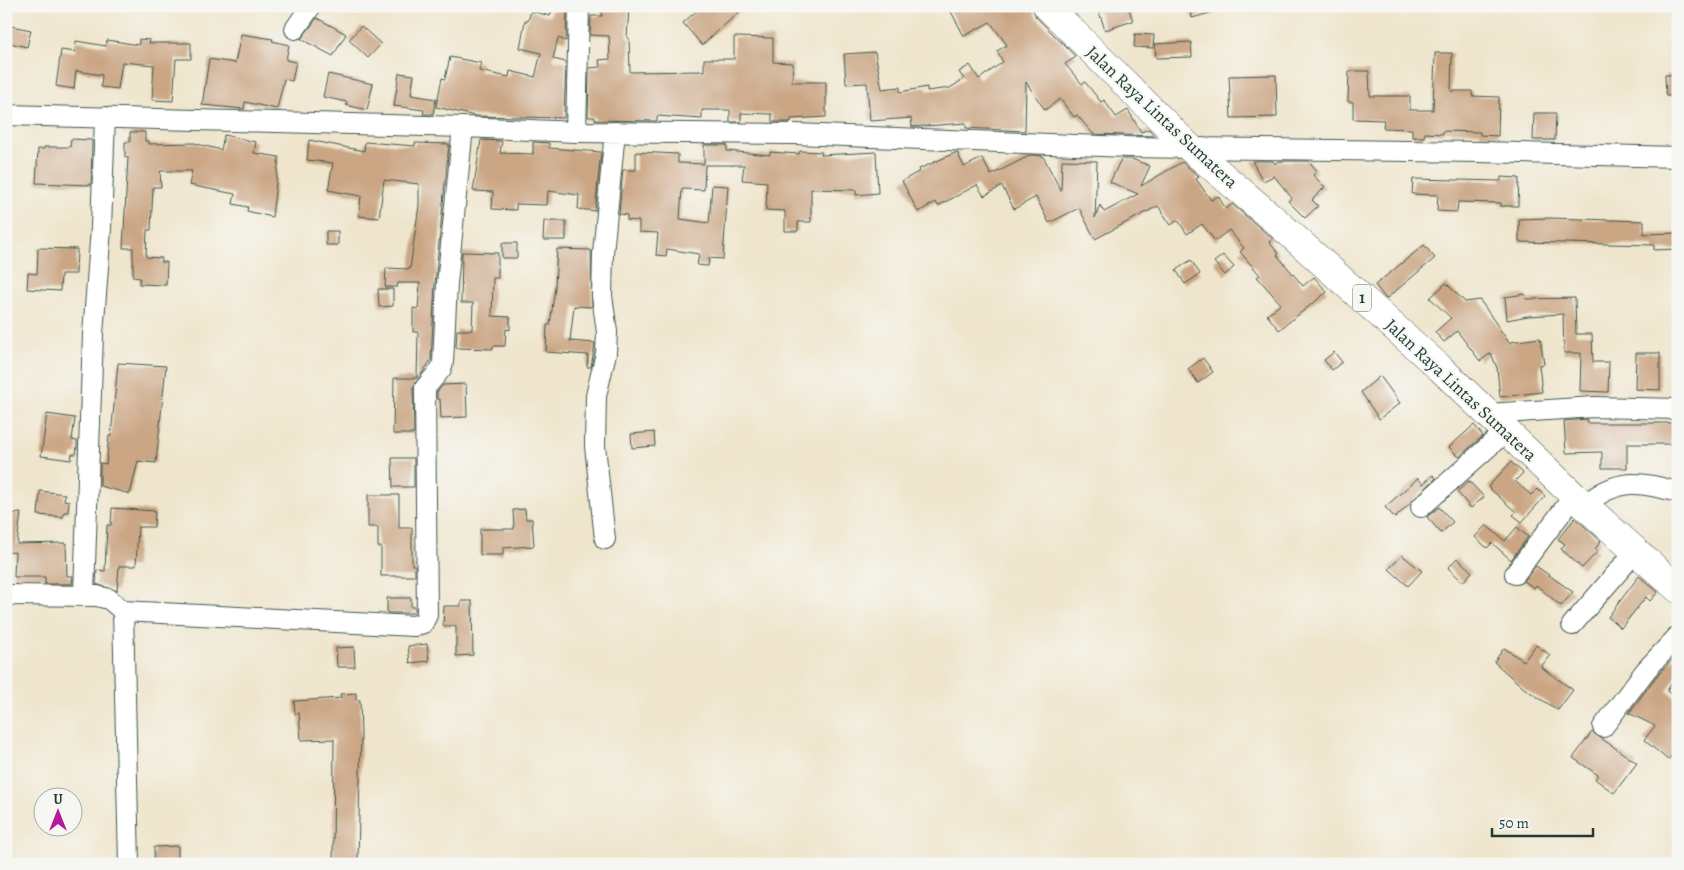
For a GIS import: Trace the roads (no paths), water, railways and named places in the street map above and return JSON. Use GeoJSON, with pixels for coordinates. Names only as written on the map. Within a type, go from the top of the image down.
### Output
{"type":"FeatureCollection","features":[{"type":"Feature","properties":{"kind":"highway","name":"Jalan Raya Lintas Sumatera"},"geometry":{"type":"LineString","coordinates":[[1047,6],[1189,148],[1277,222],[1498,423],[1635,552],[1674,583]]}},
{"type":"Feature","properties":{"kind":"street"},"geometry":{"type":"LineString","coordinates":[[295,29],[311,6]]}},
{"type":"Feature","properties":{"kind":"street"},"geometry":{"type":"LineString","coordinates":[[576,132],[580,6]]}},
{"type":"Feature","properties":{"kind":"street"},"geometry":{"type":"LineString","coordinates":[[6,116],[463,127],[576,132],[795,134],[1051,145],[1678,157]]}},
{"type":"Feature","properties":{"kind":"street"},"geometry":{"type":"LineString","coordinates":[[84,594],[93,334],[101,228],[105,118]]}},
{"type":"Feature","properties":{"kind":"street"},"geometry":{"type":"LineString","coordinates":[[6,595],[84,594],[109,599],[123,611],[414,626],[423,624],[427,615],[425,388],[441,369],[443,362],[447,284],[463,127]]}},
{"type":"Feature","properties":{"kind":"street"},"geometry":{"type":"LineString","coordinates":[[605,539],[595,446],[595,426],[596,396],[606,354],[607,332],[602,296],[603,253],[615,132]]}},
{"type":"Feature","properties":{"kind":"street"},"geometry":{"type":"LineString","coordinates":[[1421,507],[1498,423],[1594,407],[1678,409]]}},
{"type":"Feature","properties":{"kind":"street"},"geometry":{"type":"LineString","coordinates":[[1515,574],[1580,500],[1622,484],[1646,483],[1677,492]]}},
{"type":"Feature","properties":{"kind":"street"},"geometry":{"type":"LineString","coordinates":[[1572,626],[1635,552]]}},
{"type":"Feature","properties":{"kind":"street"},"geometry":{"type":"LineString","coordinates":[[123,611],[130,864]]}},
{"type":"Feature","properties":{"kind":"street"},"geometry":{"type":"LineString","coordinates":[[1603,727],[1646,670],[1678,636]]}}]}
